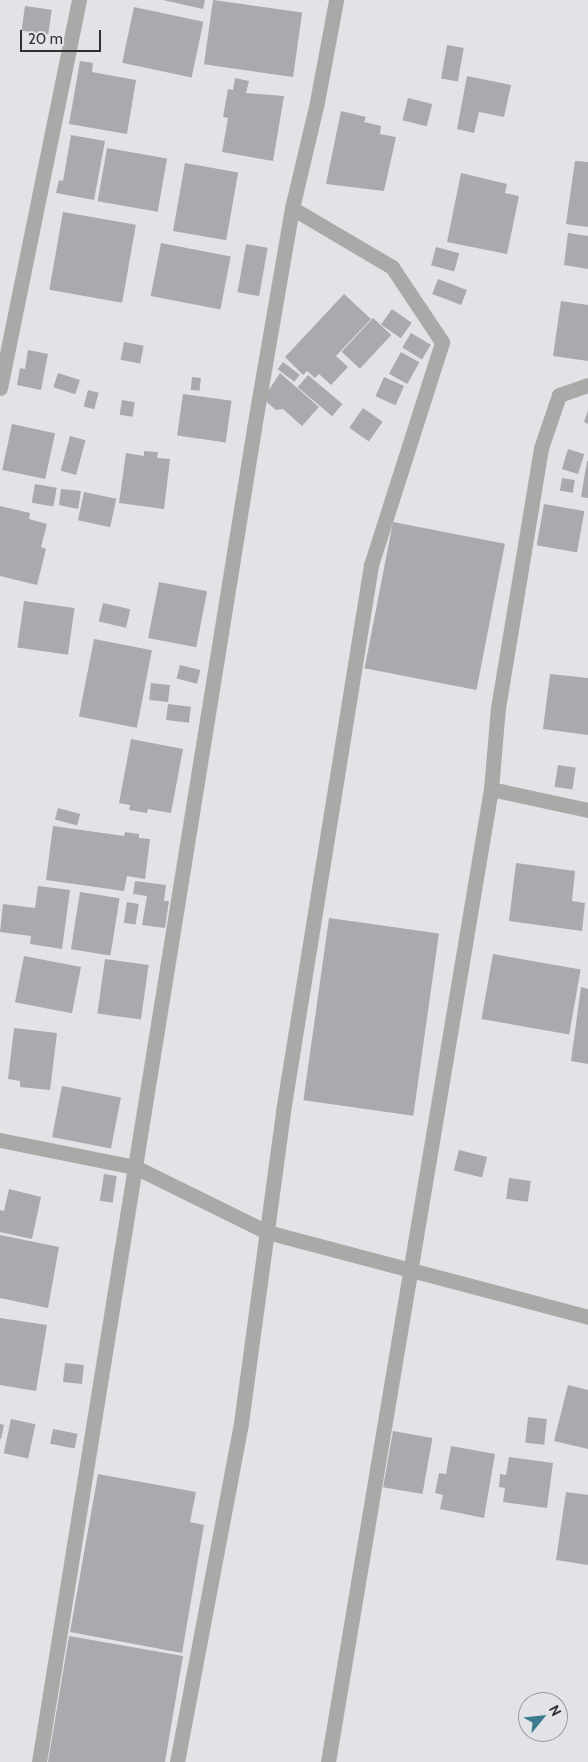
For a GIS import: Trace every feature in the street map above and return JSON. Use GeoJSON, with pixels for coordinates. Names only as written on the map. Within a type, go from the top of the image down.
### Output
{"type":"FeatureCollection","features":[{"type":"Feature","properties":{"kind":"street"},"geometry":{"type":"LineString","coordinates":[[0,388],[79,0]]}},
{"type":"Feature","properties":{"kind":"street"},"geometry":{"type":"LineString","coordinates":[[39,1762],[292,208],[317,102],[336,0]]}},
{"type":"Feature","properties":{"kind":"street"},"geometry":{"type":"LineString","coordinates":[[177,1762],[241,1423],[285,1102],[371,565],[442,342],[392,268],[292,208]]}},
{"type":"Feature","properties":{"kind":"street"},"geometry":{"type":"LineString","coordinates":[[328,1762],[491,789],[498,708],[541,448],[559,395],[588,385]]}},
{"type":"Feature","properties":{"kind":"street"},"geometry":{"type":"LineString","coordinates":[[491,789],[588,810]]}},
{"type":"Feature","properties":{"kind":"street"},"geometry":{"type":"LineString","coordinates":[[0,1140],[135,1167],[267,1232],[411,1268],[588,1317]]}},
{"type":"Feature","properties":{"kind":"building"},"geometry":{"type":"Polygon","coordinates":[[[163,0],[205,0],[203,9],[163,0]]]}},
{"type":"Feature","properties":{"kind":"building"},"geometry":{"type":"Polygon","coordinates":[[[213,0],[302,13],[293,77],[204,64],[213,0]]]}},
{"type":"Feature","properties":{"kind":"building"},"geometry":{"type":"Polygon","coordinates":[[[25,6],[52,10],[48,35],[22,31],[25,6]]]}},
{"type":"Feature","properties":{"kind":"building"},"geometry":{"type":"Polygon","coordinates":[[[134,7],[203,22],[192,78],[122,63],[134,7]]]}},
{"type":"Feature","properties":{"kind":"building"},"geometry":{"type":"Polygon","coordinates":[[[447,45],[464,48],[458,81],[441,78],[447,45]]]}},
{"type":"Feature","properties":{"kind":"building"},"geometry":{"type":"Polygon","coordinates":[[[80,61],[93,63],[92,72],[136,80],[127,134],[69,124],[80,61]]]}},
{"type":"Feature","properties":{"kind":"building"},"geometry":{"type":"Polygon","coordinates":[[[467,76],[511,85],[504,117],[479,112],[474,133],[457,129],[467,76]]]}},
{"type":"Feature","properties":{"kind":"building"},"geometry":{"type":"Polygon","coordinates":[[[235,78],[249,81],[246,93],[284,96],[273,161],[222,152],[228,118],[223,117],[228,89],[233,90],[235,78]]]}},
{"type":"Feature","properties":{"kind":"building"},"geometry":{"type":"Polygon","coordinates":[[[408,98],[432,104],[427,126],[402,120],[408,98]]]}},
{"type":"Feature","properties":{"kind":"building"},"geometry":{"type":"Polygon","coordinates":[[[341,111],[366,117],[364,122],[381,126],[380,134],[396,137],[384,191],[326,184],[341,111]]]}},
{"type":"Feature","properties":{"kind":"building"},"geometry":{"type":"Polygon","coordinates":[[[71,135],[105,141],[94,200],[56,193],[59,180],[63,181],[71,135]]]}},
{"type":"Feature","properties":{"kind":"building"},"geometry":{"type":"Polygon","coordinates":[[[107,148],[167,159],[158,212],[98,201],[107,148]]]}},
{"type":"Feature","properties":{"kind":"building"},"geometry":{"type":"Polygon","coordinates":[[[575,161],[588,162],[588,227],[566,224],[575,161]]]}},
{"type":"Feature","properties":{"kind":"building"},"geometry":{"type":"Polygon","coordinates":[[[185,163],[238,172],[226,240],[173,231],[185,163]]]}},
{"type":"Feature","properties":{"kind":"building"},"geometry":{"type":"Polygon","coordinates":[[[461,173],[507,184],[505,193],[519,196],[507,254],[447,242],[461,173]]]}},
{"type":"Feature","properties":{"kind":"building"},"geometry":{"type":"Polygon","coordinates":[[[63,212],[136,225],[122,303],[49,290],[63,212]]]}},
{"type":"Feature","properties":{"kind":"building"},"geometry":{"type":"Polygon","coordinates":[[[568,233],[588,236],[588,269],[564,265],[568,233]]]}},
{"type":"Feature","properties":{"kind":"building"},"geometry":{"type":"Polygon","coordinates":[[[161,243],[231,257],[220,310],[151,296],[161,243]]]}},
{"type":"Feature","properties":{"kind":"building"},"geometry":{"type":"Polygon","coordinates":[[[246,244],[268,248],[259,296],[237,292],[246,244]]]}},
{"type":"Feature","properties":{"kind":"building"},"geometry":{"type":"Polygon","coordinates":[[[436,247],[459,253],[454,272],[431,265],[436,247]]]}},
{"type":"Feature","properties":{"kind":"building"},"geometry":{"type":"Polygon","coordinates":[[[438,279],[467,290],[461,305],[432,294],[438,279]]]}},
{"type":"Feature","properties":{"kind":"building"},"geometry":{"type":"Polygon","coordinates":[[[344,294],[371,319],[336,356],[348,367],[331,385],[319,374],[315,378],[307,371],[303,375],[285,357],[344,294]]]}},
{"type":"Feature","properties":{"kind":"building"},"geometry":{"type":"Polygon","coordinates":[[[561,301],[588,305],[588,361],[553,356],[561,301]]]}},
{"type":"Feature","properties":{"kind":"building"},"geometry":{"type":"Polygon","coordinates":[[[392,309],[412,323],[401,338],[381,325],[392,309]]]}},
{"type":"Feature","properties":{"kind":"building"},"geometry":{"type":"Polygon","coordinates":[[[373,318],[391,335],[360,369],[342,352],[373,318]]]}},
{"type":"Feature","properties":{"kind":"building"},"geometry":{"type":"Polygon","coordinates":[[[411,333],[431,345],[422,359],[402,348],[411,333]]]}},
{"type":"Feature","properties":{"kind":"building"},"geometry":{"type":"Polygon","coordinates":[[[124,342],[144,346],[140,363],[121,360],[124,342]]]}},
{"type":"Feature","properties":{"kind":"building"},"geometry":{"type":"Polygon","coordinates":[[[28,350],[48,354],[41,390],[17,385],[20,368],[25,369],[28,350]]]}},
{"type":"Feature","properties":{"kind":"building"},"geometry":{"type":"Polygon","coordinates":[[[401,352],[419,362],[407,384],[389,374],[401,352]]]}},
{"type":"Feature","properties":{"kind":"building"},"geometry":{"type":"Polygon","coordinates":[[[283,362],[300,375],[294,382],[278,369],[283,362]]]}},
{"type":"Feature","properties":{"kind":"building"},"geometry":{"type":"Polygon","coordinates":[[[58,373],[80,380],[75,394],[53,387],[58,373]]]}},
{"type":"Feature","properties":{"kind":"building"},"geometry":{"type":"Polygon","coordinates":[[[280,373],[319,407],[302,426],[283,409],[276,410],[263,399],[280,373]]]}},
{"type":"Feature","properties":{"kind":"building"},"geometry":{"type":"Polygon","coordinates":[[[308,375],[342,404],[332,416],[298,387],[308,375]]]}},
{"type":"Feature","properties":{"kind":"building"},"geometry":{"type":"Polygon","coordinates":[[[192,377],[201,378],[200,391],[191,390],[192,377]]]}},
{"type":"Feature","properties":{"kind":"building"},"geometry":{"type":"Polygon","coordinates":[[[384,377],[404,386],[396,405],[375,396],[384,377]]]}},
{"type":"Feature","properties":{"kind":"building"},"geometry":{"type":"Polygon","coordinates":[[[88,390],[99,393],[94,409],[84,406],[88,390]]]}},
{"type":"Feature","properties":{"kind":"building"},"geometry":{"type":"Polygon","coordinates":[[[183,394],[232,401],[226,442],[177,436],[183,394]]]}},
{"type":"Feature","properties":{"kind":"building"},"geometry":{"type":"Polygon","coordinates":[[[122,400],[135,402],[132,417],[120,415],[122,400]]]}},
{"type":"Feature","properties":{"kind":"building"},"geometry":{"type":"Polygon","coordinates":[[[363,408],[383,422],[369,441],[349,428],[363,408]]]}},
{"type":"Feature","properties":{"kind":"building"},"geometry":{"type":"Polygon","coordinates":[[[588,410],[588,424],[584,422],[588,410]]]}},
{"type":"Feature","properties":{"kind":"building"},"geometry":{"type":"Polygon","coordinates":[[[12,424],[55,433],[45,479],[2,470],[12,424]]]}},
{"type":"Feature","properties":{"kind":"building"},"geometry":{"type":"Polygon","coordinates":[[[70,436],[85,440],[76,475],[61,471],[70,436]]]}},
{"type":"Feature","properties":{"kind":"building"},"geometry":{"type":"Polygon","coordinates":[[[568,449],[584,454],[578,474],[562,469],[568,449]]]}},
{"type":"Feature","properties":{"kind":"building"},"geometry":{"type":"Polygon","coordinates":[[[144,451],[158,452],[157,458],[170,459],[164,509],[119,503],[126,453],[144,456],[144,451]]]}},
{"type":"Feature","properties":{"kind":"building"},"geometry":{"type":"Polygon","coordinates":[[[588,461],[588,498],[581,497],[588,461]]]}},
{"type":"Feature","properties":{"kind":"building"},"geometry":{"type":"Polygon","coordinates":[[[562,478],[575,480],[573,493],[560,491],[562,478]]]}},
{"type":"Feature","properties":{"kind":"building"},"geometry":{"type":"Polygon","coordinates":[[[35,484],[57,488],[53,507],[32,503],[35,484]]]}},
{"type":"Feature","properties":{"kind":"building"},"geometry":{"type":"Polygon","coordinates":[[[61,489],[81,491],[78,509],[59,505],[61,489]]]}},
{"type":"Feature","properties":{"kind":"building"},"geometry":{"type":"Polygon","coordinates":[[[84,492],[116,499],[110,527],[78,520],[84,492]]]}},
{"type":"Feature","properties":{"kind":"building"},"geometry":{"type":"Polygon","coordinates":[[[544,504],[584,511],[577,552],[537,545],[544,504]]]}},
{"type":"Feature","properties":{"kind":"building"},"geometry":{"type":"Polygon","coordinates":[[[0,506],[30,513],[29,519],[47,524],[41,547],[46,549],[37,585],[0,576],[0,506]]]}},
{"type":"Feature","properties":{"kind":"building"},"geometry":{"type":"Polygon","coordinates":[[[393,522],[505,544],[476,690],[365,668],[393,522]]]}},
{"type":"Feature","properties":{"kind":"building"},"geometry":{"type":"Polygon","coordinates":[[[159,582],[207,591],[196,647],[148,638],[159,582]]]}},
{"type":"Feature","properties":{"kind":"building"},"geometry":{"type":"Polygon","coordinates":[[[24,601],[75,608],[68,655],[17,648],[24,601]]]}},
{"type":"Feature","properties":{"kind":"building"},"geometry":{"type":"Polygon","coordinates":[[[103,603],[130,609],[126,628],[99,622],[103,603]]]}},
{"type":"Feature","properties":{"kind":"building"},"geometry":{"type":"Polygon","coordinates":[[[94,639],[152,650],[137,728],[79,717],[94,639]]]}},
{"type":"Feature","properties":{"kind":"building"},"geometry":{"type":"Polygon","coordinates":[[[180,665],[200,670],[197,684],[177,679],[180,665]]]}},
{"type":"Feature","properties":{"kind":"building"},"geometry":{"type":"Polygon","coordinates":[[[550,674],[588,678],[588,735],[543,729],[550,674]]]}},
{"type":"Feature","properties":{"kind":"building"},"geometry":{"type":"Polygon","coordinates":[[[151,683],[170,685],[168,702],[149,700],[151,683]]]}},
{"type":"Feature","properties":{"kind":"building"},"geometry":{"type":"Polygon","coordinates":[[[168,704],[191,707],[189,723],[166,720],[168,704]]]}},
{"type":"Feature","properties":{"kind":"building"},"geometry":{"type":"Polygon","coordinates":[[[131,739],[183,749],[171,813],[148,809],[147,813],[129,810],[130,805],[119,803],[131,739]]]}},
{"type":"Feature","properties":{"kind":"building"},"geometry":{"type":"Polygon","coordinates":[[[558,765],[576,768],[572,790],[555,787],[558,765]]]}},
{"type":"Feature","properties":{"kind":"building"},"geometry":{"type":"Polygon","coordinates":[[[58,808],[80,814],[77,826],[55,820],[58,808]]]}},
{"type":"Feature","properties":{"kind":"building"},"geometry":{"type":"Polygon","coordinates":[[[53,826],[124,836],[125,832],[139,834],[139,838],[150,839],[145,879],[127,876],[124,891],[46,880],[53,826]]]}},
{"type":"Feature","properties":{"kind":"building"},"geometry":{"type":"Polygon","coordinates":[[[516,863],[575,871],[572,901],[585,903],[582,931],[509,921],[516,863]]]}},
{"type":"Feature","properties":{"kind":"building"},"geometry":{"type":"Polygon","coordinates":[[[135,881],[166,885],[164,901],[169,901],[165,928],[142,925],[147,896],[133,894],[135,881]]]}},
{"type":"Feature","properties":{"kind":"building"},"geometry":{"type":"Polygon","coordinates":[[[38,886],[70,890],[62,949],[30,944],[31,936],[0,932],[3,904],[35,908],[38,886]]]}},
{"type":"Feature","properties":{"kind":"building"},"geometry":{"type":"Polygon","coordinates":[[[80,892],[120,898],[110,956],[71,949],[80,892]]]}},
{"type":"Feature","properties":{"kind":"building"},"geometry":{"type":"Polygon","coordinates":[[[127,902],[139,904],[136,925],[124,923],[127,902]]]}},
{"type":"Feature","properties":{"kind":"building"},"geometry":{"type":"Polygon","coordinates":[[[329,918],[439,933],[413,1116],[303,1100],[329,918]]]}},
{"type":"Feature","properties":{"kind":"building"},"geometry":{"type":"Polygon","coordinates":[[[493,954],[581,969],[569,1034],[482,1019],[493,954]]]}},
{"type":"Feature","properties":{"kind":"building"},"geometry":{"type":"Polygon","coordinates":[[[24,956],[81,967],[72,1013],[15,1002],[24,956]]]}},
{"type":"Feature","properties":{"kind":"building"},"geometry":{"type":"Polygon","coordinates":[[[105,959],[149,965],[141,1020],[97,1013],[105,959]]]}},
{"type":"Feature","properties":{"kind":"building"},"geometry":{"type":"Polygon","coordinates":[[[581,987],[588,989],[588,1064],[571,1061],[581,987]]]}},
{"type":"Feature","properties":{"kind":"building"},"geometry":{"type":"Polygon","coordinates":[[[14,1028],[57,1033],[50,1090],[20,1087],[20,1081],[8,1079],[14,1028]]]}},
{"type":"Feature","properties":{"kind":"building"},"geometry":{"type":"Polygon","coordinates":[[[62,1086],[121,1097],[111,1148],[52,1137],[62,1086]]]}},
{"type":"Feature","properties":{"kind":"building"},"geometry":{"type":"Polygon","coordinates":[[[459,1150],[487,1157],[482,1177],[454,1170],[459,1150]]]}},
{"type":"Feature","properties":{"kind":"building"},"geometry":{"type":"Polygon","coordinates":[[[104,1174],[117,1176],[113,1203],[100,1201],[104,1174]]]}},
{"type":"Feature","properties":{"kind":"building"},"geometry":{"type":"Polygon","coordinates":[[[509,1178],[531,1181],[528,1202],[506,1199],[509,1178]]]}},
{"type":"Feature","properties":{"kind":"building"},"geometry":{"type":"Polygon","coordinates":[[[9,1189],[41,1197],[32,1239],[0,1232],[0,1210],[4,1211],[9,1189]]]}},
{"type":"Feature","properties":{"kind":"building"},"geometry":{"type":"Polygon","coordinates":[[[0,1235],[59,1247],[48,1308],[0,1298],[0,1235]]]}},
{"type":"Feature","properties":{"kind":"building"},"geometry":{"type":"Polygon","coordinates":[[[0,1318],[47,1325],[36,1391],[0,1385],[0,1318]]]}},
{"type":"Feature","properties":{"kind":"building"},"geometry":{"type":"Polygon","coordinates":[[[65,1363],[84,1365],[82,1384],[63,1382],[65,1363]]]}},
{"type":"Feature","properties":{"kind":"building"},"geometry":{"type":"Polygon","coordinates":[[[568,1385],[588,1390],[588,1449],[554,1441],[568,1385]]]}},
{"type":"Feature","properties":{"kind":"building"},"geometry":{"type":"Polygon","coordinates":[[[528,1417],[547,1419],[544,1445],[525,1443],[528,1417]]]}},
{"type":"Feature","properties":{"kind":"building"},"geometry":{"type":"Polygon","coordinates":[[[11,1419],[35,1424],[28,1458],[4,1453],[11,1419]]]}},
{"type":"Feature","properties":{"kind":"building"},"geometry":{"type":"Polygon","coordinates":[[[0,1424],[4,1425],[1,1439],[0,1439],[0,1424]]]}},
{"type":"Feature","properties":{"kind":"building"},"geometry":{"type":"Polygon","coordinates":[[[53,1429],[78,1434],[75,1448],[50,1444],[53,1429]]]}},
{"type":"Feature","properties":{"kind":"building"},"geometry":{"type":"Polygon","coordinates":[[[393,1431],[432,1438],[422,1494],[383,1487],[393,1431]]]}},
{"type":"Feature","properties":{"kind":"building"},"geometry":{"type":"Polygon","coordinates":[[[451,1446],[495,1454],[484,1518],[440,1509],[443,1495],[435,1493],[439,1473],[446,1474],[451,1446]]]}},
{"type":"Feature","properties":{"kind":"building"},"geometry":{"type":"Polygon","coordinates":[[[509,1457],[553,1463],[547,1508],[503,1502],[505,1488],[499,1487],[500,1474],[506,1475],[509,1457]]]}},
{"type":"Feature","properties":{"kind":"building"},"geometry":{"type":"Polygon","coordinates":[[[98,1474],[196,1492],[190,1522],[204,1525],[182,1653],[70,1632],[98,1474]]]}},
{"type":"Feature","properties":{"kind":"building"},"geometry":{"type":"Polygon","coordinates":[[[566,1492],[588,1495],[588,1565],[556,1560],[566,1492]]]}},
{"type":"Feature","properties":{"kind":"building"},"geometry":{"type":"Polygon","coordinates":[[[69,1636],[183,1656],[165,1762],[48,1762],[69,1636]]]}}]}
